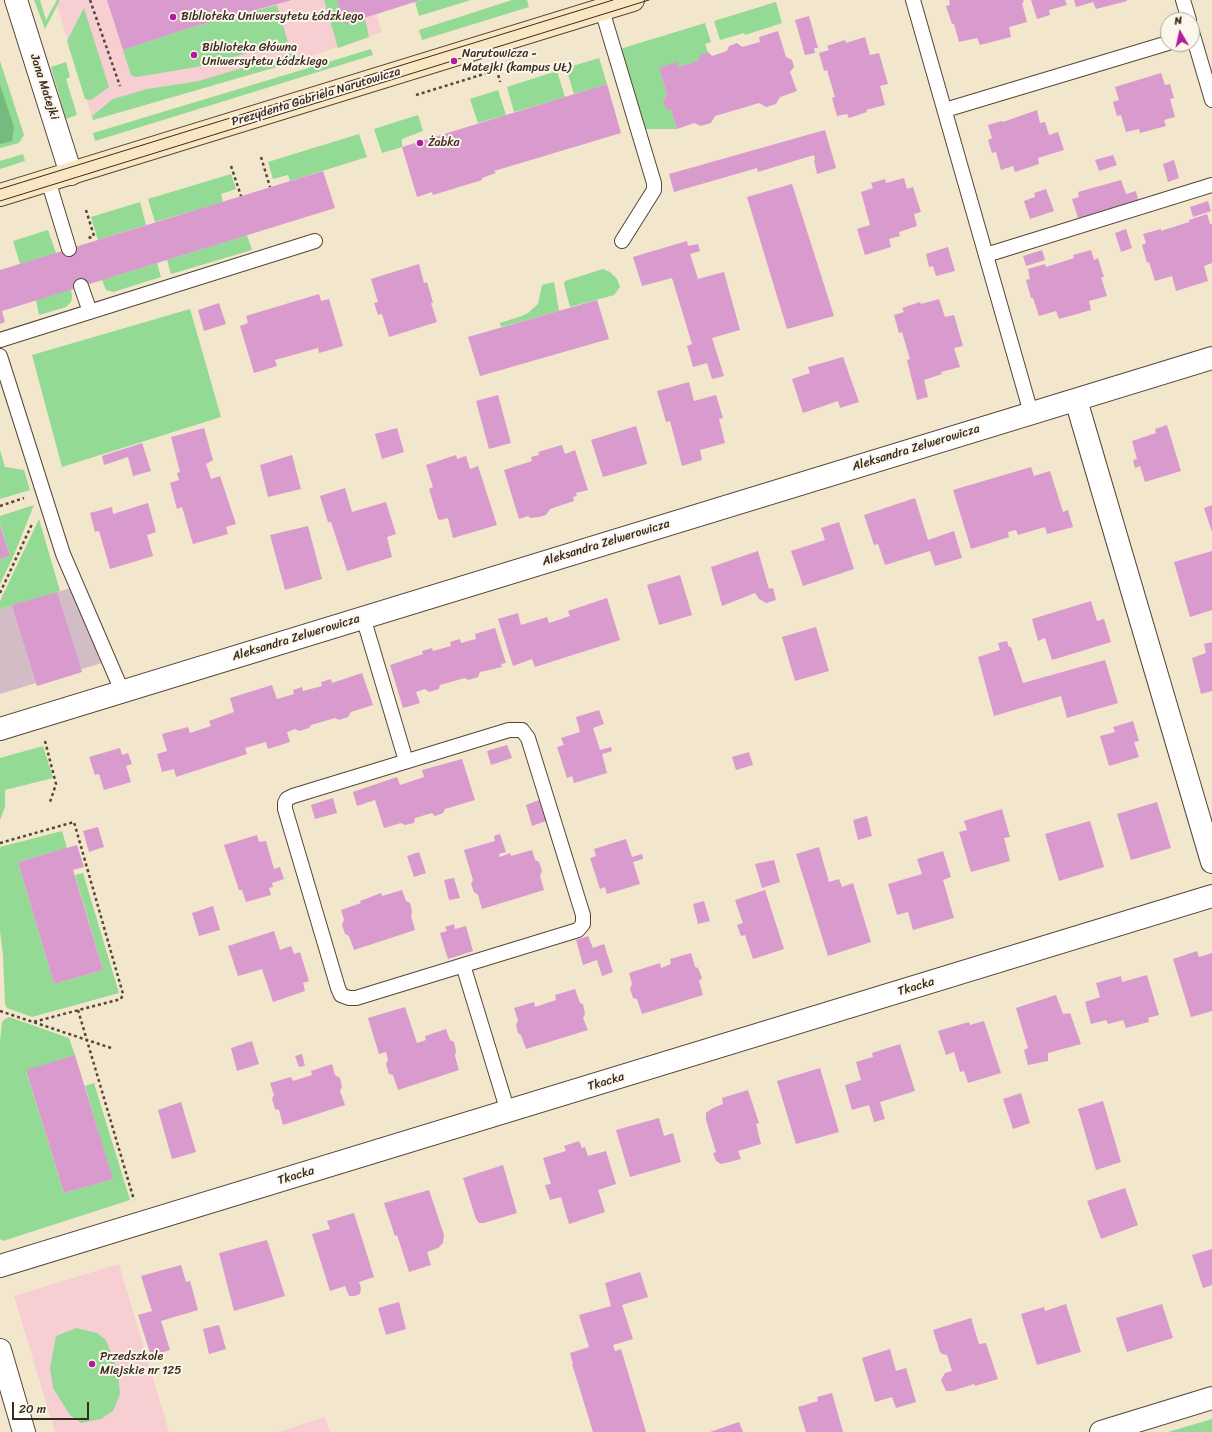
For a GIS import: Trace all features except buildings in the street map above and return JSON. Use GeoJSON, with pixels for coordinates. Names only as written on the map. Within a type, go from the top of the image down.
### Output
{"type":"FeatureCollection","features":[{"type":"Feature","properties":{"kind":"street","name":"Jana Matejki"},"geometry":{"type":"LineString","coordinates":[[16,0],[71,174]]}},
{"type":"Feature","properties":{"kind":"street","name":"Prezydenta Gabriela Narutowicza"},"geometry":{"type":"LineString","coordinates":[[0,195],[633,0]]}},
{"type":"Feature","properties":{"kind":"street","name":"Aleksandra Zelwerowicza"},"geometry":{"type":"LineString","coordinates":[[0,729],[1212,358]]}},
{"type":"Feature","properties":{"kind":"street"},"geometry":{"type":"LineString","coordinates":[[1076,400],[1212,862]]}},
{"type":"Feature","properties":{"kind":"street","name":"Tkacka"},"geometry":{"type":"LineString","coordinates":[[0,1266],[1212,896]]}},
{"type":"Feature","properties":{"kind":"street"},"geometry":{"type":"LineString","coordinates":[[0,1350],[24,1432]]}},
{"type":"Feature","properties":{"kind":"street"},"geometry":{"type":"LineString","coordinates":[[1101,1432],[1212,1398]]}},
{"type":"Feature","properties":{"kind":"lane"},"geometry":{"type":"LineString","coordinates":[[913,0],[1031,413]]}},
{"type":"Feature","properties":{"kind":"lane"},"geometry":{"type":"LineString","coordinates":[[1183,0],[1186,12]]}},
{"type":"Feature","properties":{"kind":"lane"},"geometry":{"type":"LineString","coordinates":[[602,10],[654,183],[654,190],[622,241]]}},
{"type":"Feature","properties":{"kind":"lane"},"geometry":{"type":"LineString","coordinates":[[945,110],[1160,45]]}},
{"type":"Feature","properties":{"kind":"lane"},"geometry":{"type":"LineString","coordinates":[[1197,52],[1212,100]]}},
{"type":"Feature","properties":{"kind":"lane"},"geometry":{"type":"LineString","coordinates":[[48,180],[69,249]]}},
{"type":"Feature","properties":{"kind":"lane"},"geometry":{"type":"LineString","coordinates":[[986,255],[1212,185]]}},
{"type":"Feature","properties":{"kind":"lane"},"geometry":{"type":"LineString","coordinates":[[0,340],[315,241]]}},
{"type":"Feature","properties":{"kind":"lane"},"geometry":{"type":"LineString","coordinates":[[81,286],[90,312]]}},
{"type":"Feature","properties":{"kind":"lane"},"geometry":{"type":"LineString","coordinates":[[0,356],[63,554],[122,691]]}},
{"type":"Feature","properties":{"kind":"lane"},"geometry":{"type":"LineString","coordinates":[[363,617],[406,762]]}},
{"type":"Feature","properties":{"kind":"lane"},"geometry":{"type":"LineString","coordinates":[[509,730],[522,730],[528,738],[583,915],[583,924],[578,930],[463,965],[356,998],[348,998],[341,995],[285,809],[285,803],[287,799],[293,796],[509,730]]}},
{"type":"Feature","properties":{"kind":"lane"},"geometry":{"type":"LineString","coordinates":[[463,965],[508,1112]]}},
{"type":"Feature","properties":{"kind":"path"},"geometry":{"type":"LineString","coordinates":[[90,0],[120,86]]}},
{"type":"Feature","properties":{"kind":"path"},"geometry":{"type":"LineString","coordinates":[[416,95],[497,70],[500,82]]}},
{"type":"Feature","properties":{"kind":"path"},"geometry":{"type":"LineString","coordinates":[[261,157],[270,187]]}},
{"type":"Feature","properties":{"kind":"path"},"geometry":{"type":"LineString","coordinates":[[231,166],[241,196]]}},
{"type":"Feature","properties":{"kind":"path"},"geometry":{"type":"LineString","coordinates":[[84,240],[94,236],[86,210]]}},
{"type":"Feature","properties":{"kind":"path"},"geometry":{"type":"LineString","coordinates":[[0,506],[44,494]]}},
{"type":"Feature","properties":{"kind":"path"},"geometry":{"type":"LineString","coordinates":[[0,593],[44,494]]}},
{"type":"Feature","properties":{"kind":"path"},"geometry":{"type":"LineString","coordinates":[[45,741],[56,784],[50,802]]}},
{"type":"Feature","properties":{"kind":"path"},"geometry":{"type":"LineString","coordinates":[[0,843],[74,822],[123,994],[121,999],[34,1022]]}},
{"type":"Feature","properties":{"kind":"path"},"geometry":{"type":"LineString","coordinates":[[78,1010],[135,1204]]}},
{"type":"Feature","properties":{"kind":"path"},"geometry":{"type":"LineString","coordinates":[[0,1011],[111,1048]]}},
{"type":"Feature","properties":{"kind":"shaded area","name":"Biblioteka Główna Uniwersytetu Łódzkiego"},"geometry":{"type":"Polygon","coordinates":[[[55,0],[372,0],[382,32],[294,62],[93,120],[55,0]]]}},
{"type":"Feature","properties":{"kind":"shaded area"},"geometry":{"type":"Polygon","coordinates":[[[71,588],[105,662],[0,694],[0,609],[71,588]]]}},
{"type":"Feature","properties":{"kind":"shaded area","name":"Przedszkole Miejskie nr 125"},"geometry":{"type":"Polygon","coordinates":[[[119,1264],[169,1432],[55,1432],[14,1296],[119,1264]]]}},
{"type":"Feature","properties":{"kind":"shaded area"},"geometry":{"type":"Polygon","coordinates":[[[325,1417],[330,1432],[278,1432],[291,1428],[325,1417]]]}},
{"type":"Feature","properties":{"kind":"green space"},"geometry":{"type":"Polygon","coordinates":[[[34,0],[40,0],[46,20],[57,0],[59,0],[45,29],[34,0]]]}},
{"type":"Feature","properties":{"kind":"green space"},"geometry":{"type":"Polygon","coordinates":[[[324,0],[337,0],[345,23],[365,18],[369,37],[338,48],[324,0]]]}},
{"type":"Feature","properties":{"kind":"green space"},"geometry":{"type":"Polygon","coordinates":[[[422,0],[471,0],[419,16],[415,2],[422,0]]]}},
{"type":"Feature","properties":{"kind":"green space"},"geometry":{"type":"Polygon","coordinates":[[[512,0],[527,0],[529,7],[422,40],[419,30],[512,0]]]}},
{"type":"Feature","properties":{"kind":"green space"},"geometry":{"type":"Polygon","coordinates":[[[776,2],[782,23],[745,35],[744,33],[720,40],[714,21],[776,2]]]}},
{"type":"Feature","properties":{"kind":"green space"},"geometry":{"type":"Polygon","coordinates":[[[277,5],[288,42],[197,67],[136,77],[131,75],[123,50],[189,28],[277,5]]]}},
{"type":"Feature","properties":{"kind":"green space"},"geometry":{"type":"Polygon","coordinates":[[[84,8],[109,87],[91,100],[85,99],[67,41],[84,8]]]}},
{"type":"Feature","properties":{"kind":"green space"},"geometry":{"type":"Polygon","coordinates":[[[705,23],[711,42],[705,44],[708,52],[700,55],[698,61],[678,67],[677,63],[659,68],[667,95],[663,100],[671,110],[677,129],[644,129],[620,49],[705,23]]]}},
{"type":"Feature","properties":{"kind":"green space"},"geometry":{"type":"Polygon","coordinates":[[[371,49],[373,55],[95,141],[93,133],[371,49]]]}},
{"type":"Feature","properties":{"kind":"green space"},"geometry":{"type":"Polygon","coordinates":[[[291,53],[294,62],[93,120],[92,116],[113,99],[147,89],[199,81],[291,53]]]}},
{"type":"Feature","properties":{"kind":"green space"},"geometry":{"type":"Polygon","coordinates":[[[599,58],[607,84],[574,94],[566,68],[599,58]]]}},
{"type":"Feature","properties":{"kind":"green space"},"geometry":{"type":"Polygon","coordinates":[[[0,61],[24,135],[19,143],[0,148],[0,61]]]}},
{"type":"Feature","properties":{"kind":"green space"},"geometry":{"type":"Polygon","coordinates":[[[66,62],[70,77],[66,79],[77,115],[66,119],[51,67],[66,62]]]}},
{"type":"Feature","properties":{"kind":"green space"},"geometry":{"type":"Polygon","coordinates":[[[557,71],[565,97],[514,112],[507,87],[557,71]]]}},
{"type":"Feature","properties":{"kind":"green space"},"geometry":{"type":"Polygon","coordinates":[[[0,85],[14,127],[12,141],[0,144],[0,85]]]}},
{"type":"Feature","properties":{"kind":"green space"},"geometry":{"type":"Polygon","coordinates":[[[498,90],[506,115],[478,123],[470,99],[498,90]]]}},
{"type":"Feature","properties":{"kind":"green space"},"geometry":{"type":"Polygon","coordinates":[[[418,115],[423,131],[402,139],[402,147],[382,153],[374,129],[418,115]]]}},
{"type":"Feature","properties":{"kind":"green space"},"geometry":{"type":"Polygon","coordinates":[[[359,134],[367,157],[290,181],[288,175],[273,179],[268,162],[359,134]]]}},
{"type":"Feature","properties":{"kind":"green space"},"geometry":{"type":"Polygon","coordinates":[[[23,154],[25,161],[0,169],[0,161],[23,154]]]}},
{"type":"Feature","properties":{"kind":"green space"},"geometry":{"type":"Polygon","coordinates":[[[231,174],[236,189],[221,194],[223,202],[155,222],[148,199],[231,174]]]}},
{"type":"Feature","properties":{"kind":"green space"},"geometry":{"type":"Polygon","coordinates":[[[140,202],[146,225],[98,240],[91,217],[140,202]]]}},
{"type":"Feature","properties":{"kind":"green space"},"geometry":{"type":"Polygon","coordinates":[[[48,230],[56,253],[20,264],[13,241],[48,230]]]}},
{"type":"Feature","properties":{"kind":"green space"},"geometry":{"type":"Polygon","coordinates":[[[247,235],[252,250],[171,274],[167,260],[247,235]]]}},
{"type":"Feature","properties":{"kind":"green space"},"geometry":{"type":"Polygon","coordinates":[[[157,263],[161,277],[113,292],[106,290],[102,280],[157,263]]]}},
{"type":"Feature","properties":{"kind":"green space"},"geometry":{"type":"Polygon","coordinates":[[[603,269],[610,272],[617,279],[620,287],[614,295],[570,307],[564,284],[565,281],[603,269]]]}},
{"type":"Feature","properties":{"kind":"green space"},"geometry":{"type":"Polygon","coordinates":[[[554,282],[559,311],[501,327],[500,323],[528,313],[538,304],[542,285],[554,282]]]}},
{"type":"Feature","properties":{"kind":"green space"},"geometry":{"type":"Polygon","coordinates":[[[71,289],[71,302],[66,307],[39,315],[36,300],[71,289]]]}},
{"type":"Feature","properties":{"kind":"green space"},"geometry":{"type":"Polygon","coordinates":[[[190,309],[221,417],[62,467],[32,355],[190,309]]]}},
{"type":"Feature","properties":{"kind":"green space"},"geometry":{"type":"Polygon","coordinates":[[[0,450],[5,467],[24,470],[30,490],[0,499],[0,450]]]}},
{"type":"Feature","properties":{"kind":"green space"},"geometry":{"type":"Polygon","coordinates":[[[34,505],[13,557],[0,584],[0,559],[10,556],[0,524],[0,516],[34,505]]]}},
{"type":"Feature","properties":{"kind":"green space"},"geometry":{"type":"Polygon","coordinates":[[[39,519],[60,591],[0,609],[0,601],[39,519]]]}},
{"type":"Feature","properties":{"kind":"green space"},"geometry":{"type":"Polygon","coordinates":[[[43,746],[53,778],[5,790],[5,807],[0,820],[0,758],[43,746]]]}},
{"type":"Feature","properties":{"kind":"green space"},"geometry":{"type":"Polygon","coordinates":[[[62,831],[67,848],[18,862],[54,984],[103,970],[75,875],[83,873],[119,993],[32,1017],[7,1008],[5,1004],[3,955],[0,931],[0,847],[62,831]]]}},
{"type":"Feature","properties":{"kind":"green space"},"geometry":{"type":"Polygon","coordinates":[[[9,1017],[69,1038],[75,1055],[26,1071],[64,1193],[112,1179],[85,1086],[94,1083],[130,1200],[3,1241],[0,1239],[0,1041],[2,1022],[9,1017]]]}},
{"type":"Feature","properties":{"kind":"green space"},"geometry":{"type":"Polygon","coordinates":[[[76,1328],[97,1333],[106,1340],[118,1372],[120,1394],[113,1411],[101,1419],[81,1423],[70,1415],[53,1388],[50,1368],[56,1336],[76,1328]]]}},
{"type":"Feature","properties":{"kind":"green space"},"geometry":{"type":"Polygon","coordinates":[[[1212,1419],[1212,1432],[1168,1432],[1212,1419]]]}},
{"type":"Feature","properties":{"kind":"tram line"},"geometry":{"type":"LineString","coordinates":[[0,189],[613,0]]}},
{"type":"Feature","properties":{"kind":"tram line"},"geometry":{"type":"LineString","coordinates":[[0,201],[649,0]]}},
{"type":"Feature","properties":{"kind":"place","name":"Biblioteka Uniwersytetu Łódzkiego"},"geometry":{"type":"Point","coordinates":[173,17]}},
{"type":"Feature","properties":{"kind":"place","name":"Biblioteka Główna Uniwersytetu Łódzkiego"},"geometry":{"type":"Point","coordinates":[194,55]}},
{"type":"Feature","properties":{"kind":"place","name":"Narutowicza - Matejki (kampus UŁ)"},"geometry":{"type":"Point","coordinates":[454,61]}},
{"type":"Feature","properties":{"kind":"place","name":"Żabka"},"geometry":{"type":"Point","coordinates":[420,143]}},
{"type":"Feature","properties":{"kind":"place","name":"Przedszkole Miejskie nr 125"},"geometry":{"type":"Point","coordinates":[92,1364]}}]}
